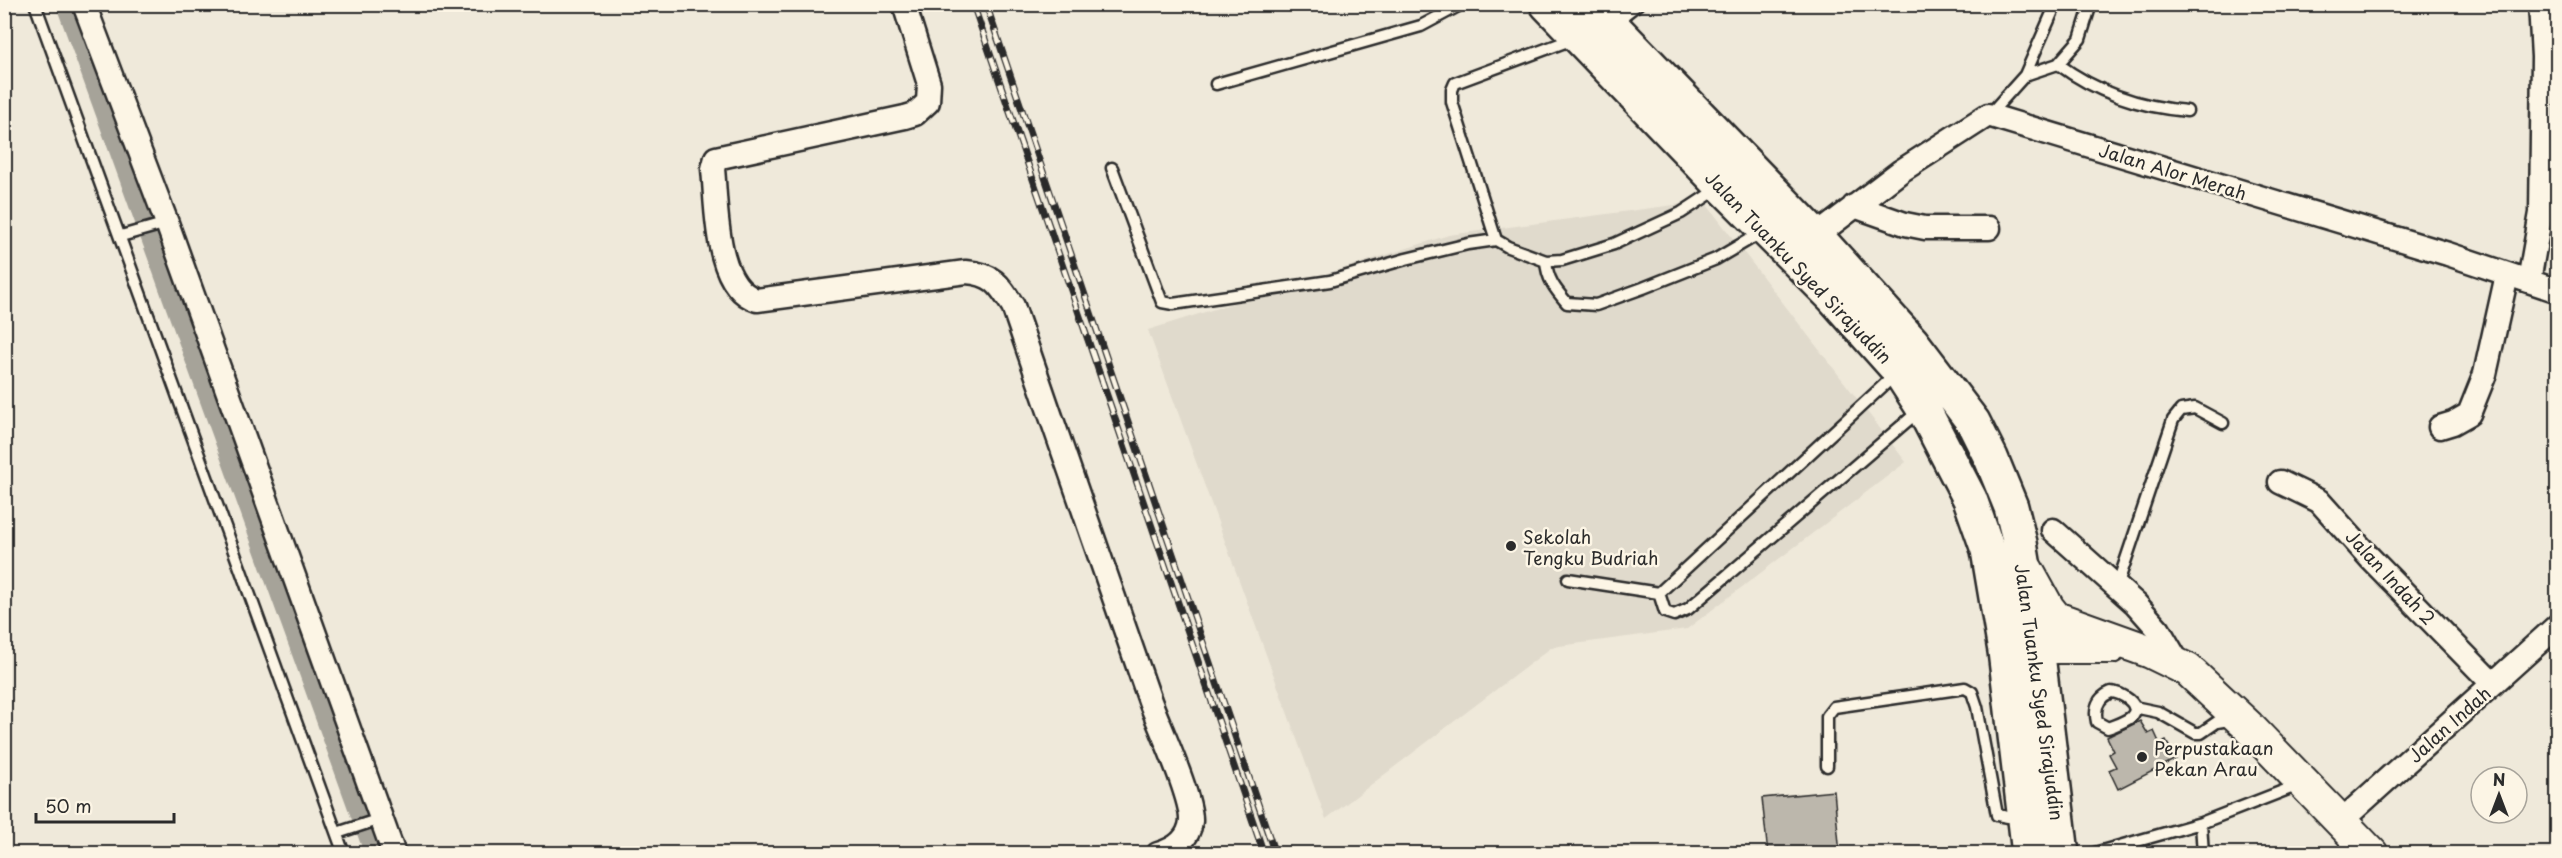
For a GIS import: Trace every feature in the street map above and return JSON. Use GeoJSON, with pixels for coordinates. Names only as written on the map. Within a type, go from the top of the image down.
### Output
{"type":"FeatureCollection","features":[{"type":"Feature","properties":{"kind":"highway","name":"Jalan Tuanku Syed Sirajuddin"},"geometry":{"type":"LineString","coordinates":[[1547,4],[1722,186],[1833,297],[1899,371],[1923,408],[1970,499],[2021,649],[2062,854]]}},
{"type":"Feature","properties":{"kind":"highway","name":"Jalan Tuanku Syed Sirajuddin"},"geometry":{"type":"LineString","coordinates":[[1600,15],[1816,236],[1911,342],[1973,422],[2011,507],[2023,561],[2021,649],[2024,814],[2029,854]]}},
{"type":"Feature","properties":{"kind":"street"},"geometry":{"type":"LineString","coordinates":[[84,4],[373,821],[394,854]]}},
{"type":"Feature","properties":{"kind":"street"},"geometry":{"type":"LineString","coordinates":[[904,4],[928,84],[928,102],[915,114],[905,117],[716,158],[713,169],[723,257],[739,290],[757,300],[823,293],[966,272],[991,277],[1003,291],[1013,306],[1144,684],[1189,804],[1191,823],[1183,839],[1173,850],[1158,854]]}},
{"type":"Feature","properties":{"kind":"street"},"geometry":{"type":"LineString","coordinates":[[2440,427],[2454,423],[2469,414],[2541,213],[2550,58],[2540,4]]}},
{"type":"Feature","properties":{"kind":"street"},"geometry":{"type":"LineString","coordinates":[[1816,236],[1920,159],[1988,116]]}},
{"type":"Feature","properties":{"kind":"street","name":"Jalan Alor Merah"},"geometry":{"type":"LineString","coordinates":[[1988,116],[2448,254],[2558,291]]}},
{"type":"Feature","properties":{"kind":"street"},"geometry":{"type":"LineString","coordinates":[[1854,206],[1905,224],[1925,228],[1989,228]]}},
{"type":"Feature","properties":{"kind":"street","name":"Jalan Indah 2"},"geometry":{"type":"LineString","coordinates":[[2280,482],[2319,501],[2370,558],[2493,684]]}},
{"type":"Feature","properties":{"kind":"street"},"geometry":{"type":"LineString","coordinates":[[2053,530],[2117,586],[2159,630],[2179,664]]}},
{"type":"Feature","properties":{"kind":"street"},"geometry":{"type":"LineString","coordinates":[[2023,561],[2048,608],[2056,618],[2179,664],[2202,681],[2240,717],[2372,854]]}},
{"type":"Feature","properties":{"kind":"street","name":"Jalan Indah"},"geometry":{"type":"LineString","coordinates":[[2340,822],[2558,625]]}},
{"type":"Feature","properties":{"kind":"street"},"geometry":{"type":"LineString","coordinates":[[2021,649],[2136,647]]}},
{"type":"Feature","properties":{"kind":"lane"},"geometry":{"type":"LineString","coordinates":[[35,4],[341,832],[344,854]]}},
{"type":"Feature","properties":{"kind":"lane"},"geometry":{"type":"LineString","coordinates":[[1216,84],[1421,26],[1462,4]]}},
{"type":"Feature","properties":{"kind":"lane"},"geometry":{"type":"LineString","coordinates":[[1600,15],[1638,4]]}},
{"type":"Feature","properties":{"kind":"lane"},"geometry":{"type":"LineString","coordinates":[[1988,116],[2025,75],[2056,4]]}},
{"type":"Feature","properties":{"kind":"lane"},"geometry":{"type":"LineString","coordinates":[[2025,75],[2058,64],[2080,39],[2091,4]]}},
{"type":"Feature","properties":{"kind":"lane"},"geometry":{"type":"LineString","coordinates":[[1496,240],[1452,102],[1455,82],[1579,37]]}},
{"type":"Feature","properties":{"kind":"lane"},"geometry":{"type":"LineString","coordinates":[[2058,64],[2081,81],[2110,95],[2155,109],[2187,111]]}},
{"type":"Feature","properties":{"kind":"lane"},"geometry":{"type":"LineString","coordinates":[[1112,168],[1162,302],[1173,304],[1330,281],[1406,259],[1468,244],[1496,240],[1508,247],[1546,261],[1562,260],[1614,244],[1681,213],[1722,186]]}},
{"type":"Feature","properties":{"kind":"lane"},"geometry":{"type":"LineString","coordinates":[[121,237],[161,225]]}},
{"type":"Feature","properties":{"kind":"lane"},"geometry":{"type":"LineString","coordinates":[[1546,261],[1547,275],[1567,303],[1596,305],[1716,259],[1767,229]]}},
{"type":"Feature","properties":{"kind":"lane"},"geometry":{"type":"LineString","coordinates":[[1659,593],[1899,371]]}},
{"type":"Feature","properties":{"kind":"lane"},"geometry":{"type":"LineString","coordinates":[[1659,593],[1665,612],[1674,615],[1688,609],[1923,408]]}},
{"type":"Feature","properties":{"kind":"lane"},"geometry":{"type":"LineString","coordinates":[[2117,586],[2173,420],[2181,410],[2195,408],[2223,423]]}},
{"type":"Feature","properties":{"kind":"lane"},"geometry":{"type":"LineString","coordinates":[[1568,579],[1659,593]]}},
{"type":"Feature","properties":{"kind":"lane"},"geometry":{"type":"LineString","coordinates":[[1827,766],[1827,716],[1834,707],[1965,688],[1972,692],[1977,707],[1997,815],[2008,817],[2024,814]]}},
{"type":"Feature","properties":{"kind":"lane"},"geometry":{"type":"LineString","coordinates":[[2134,707],[2158,712],[2195,733],[2201,733],[2217,722],[2240,717]]}},
{"type":"Feature","properties":{"kind":"lane"},"geometry":{"type":"LineString","coordinates":[[2091,854],[2201,823],[2303,783]]}},
{"type":"Feature","properties":{"kind":"lane"},"geometry":{"type":"LineString","coordinates":[[341,832],[373,821]]}},
{"type":"Feature","properties":{"kind":"lane"},"geometry":{"type":"LineString","coordinates":[[2201,823],[2204,854]]}},
{"type":"Feature","properties":{"kind":"shaded area","name":"Sekolah Tengku Budriah"},"geometry":{"type":"Polygon","coordinates":[[[1704,201],[1906,462],[1687,629],[1552,647],[1326,819],[1148,330],[1449,235],[1704,201]]]}},
{"type":"Feature","properties":{"kind":"building","name":"Perpustakaan Pekan Arau"},"geometry":{"type":"Polygon","coordinates":[[[2140,721],[2148,734],[2154,731],[2160,744],[2166,741],[2176,759],[2118,789],[2109,770],[2116,767],[2109,754],[2114,751],[2107,737],[2140,721]]]}},
{"type":"Feature","properties":{"kind":"building"},"geometry":{"type":"Polygon","coordinates":[[[1834,791],[1840,854],[1768,854],[1762,798],[1834,791]]]}},
{"type":"Feature","properties":{"kind":"waterway"},"geometry":{"type":"LineString","coordinates":[[66,4],[375,854]]}},
{"type":"Feature","properties":{"kind":"railway"},"geometry":{"type":"LineString","coordinates":[[973,4],[1264,854]]}},
{"type":"Feature","properties":{"kind":"railway"},"geometry":{"type":"LineString","coordinates":[[986,4],[1275,854]]}},
{"type":"Feature","properties":{"kind":"place","name":"Sekolah Tengku Budriah"},"geometry":{"type":"Point","coordinates":[1511,546]}},
{"type":"Feature","properties":{"kind":"place","name":"Perpustakaan Pekan Arau"},"geometry":{"type":"Point","coordinates":[2142,757]}}]}
